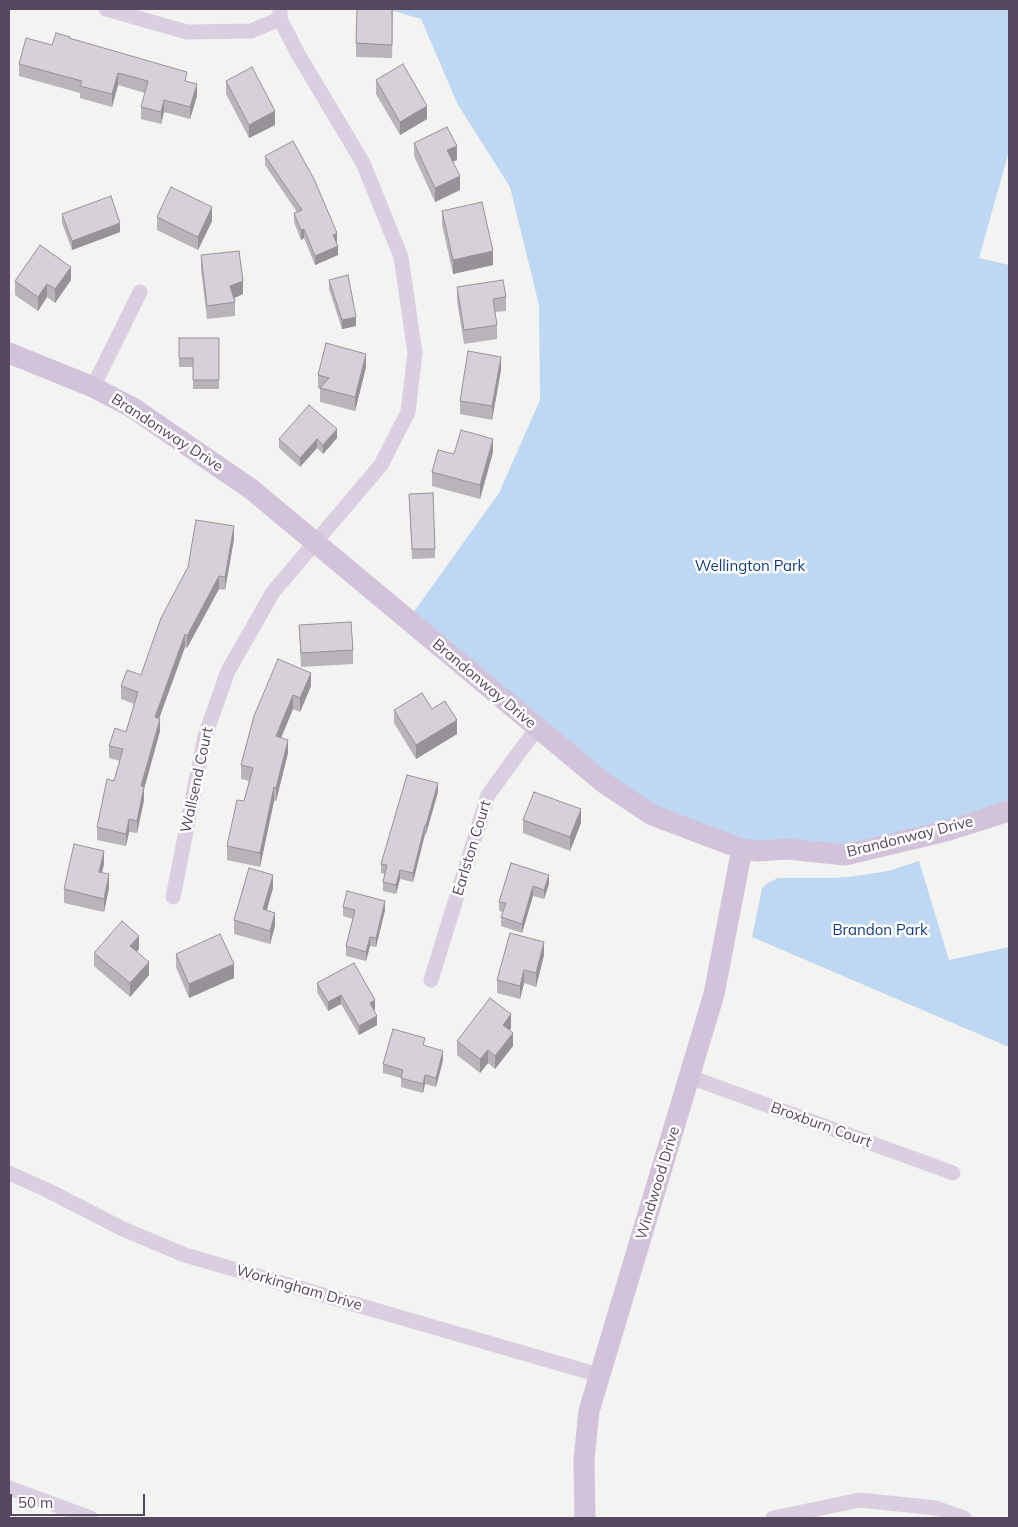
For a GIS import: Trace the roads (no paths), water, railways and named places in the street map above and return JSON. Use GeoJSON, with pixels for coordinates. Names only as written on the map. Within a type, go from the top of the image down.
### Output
{"type":"FeatureCollection","features":[{"type":"Feature","properties":{"kind":"street"},"geometry":{"type":"LineString","coordinates":[[106,9],[187,32],[251,31],[280,14]]}},
{"type":"Feature","properties":{"kind":"street","name":"Wallsend Court"},"geometry":{"type":"LineString","coordinates":[[173,898],[205,736],[228,671],[273,592],[381,466],[408,412],[415,353],[401,257],[363,163],[298,54],[280,14]]}},
{"type":"Feature","properties":{"kind":"street"},"geometry":{"type":"LineString","coordinates":[[93,387],[140,292]]}},
{"type":"Feature","properties":{"kind":"street","name":"Brandonway Drive"},"geometry":{"type":"LineString","coordinates":[[9,354],[93,387],[133,408],[251,489],[604,783],[652,815],[742,849],[758,851],[788,850],[845,855],[946,831],[1009,811]]}},
{"type":"Feature","properties":{"kind":"street","name":"Earlston Court"},"geometry":{"type":"LineString","coordinates":[[431,980],[488,795],[522,746],[538,728]]}},
{"type":"Feature","properties":{"kind":"street","name":"Windwood Drive"},"geometry":{"type":"LineString","coordinates":[[584,1518],[584,1459],[590,1411],[714,994],[742,849]]}},
{"type":"Feature","properties":{"kind":"street","name":"Broxburn Court"},"geometry":{"type":"LineString","coordinates":[[690,1077],[952,1173]]}},
{"type":"Feature","properties":{"kind":"street","name":"Workingham Drive"},"geometry":{"type":"LineString","coordinates":[[9,1173],[123,1229],[184,1255],[599,1376]]}},
{"type":"Feature","properties":{"kind":"street"},"geometry":{"type":"LineString","coordinates":[[9,1488],[91,1518]]}},
{"type":"Feature","properties":{"kind":"street"},"geometry":{"type":"LineString","coordinates":[[773,1518],[860,1500],[936,1508],[964,1518]]}},
{"type":"Feature","properties":{"kind":"park label","name":"Wellington Park"},"geometry":{"type":"Point","coordinates":[750,566]}},
{"type":"Feature","properties":{"kind":"park label","name":"Brandon Park"},"geometry":{"type":"Point","coordinates":[880,930]}}]}
